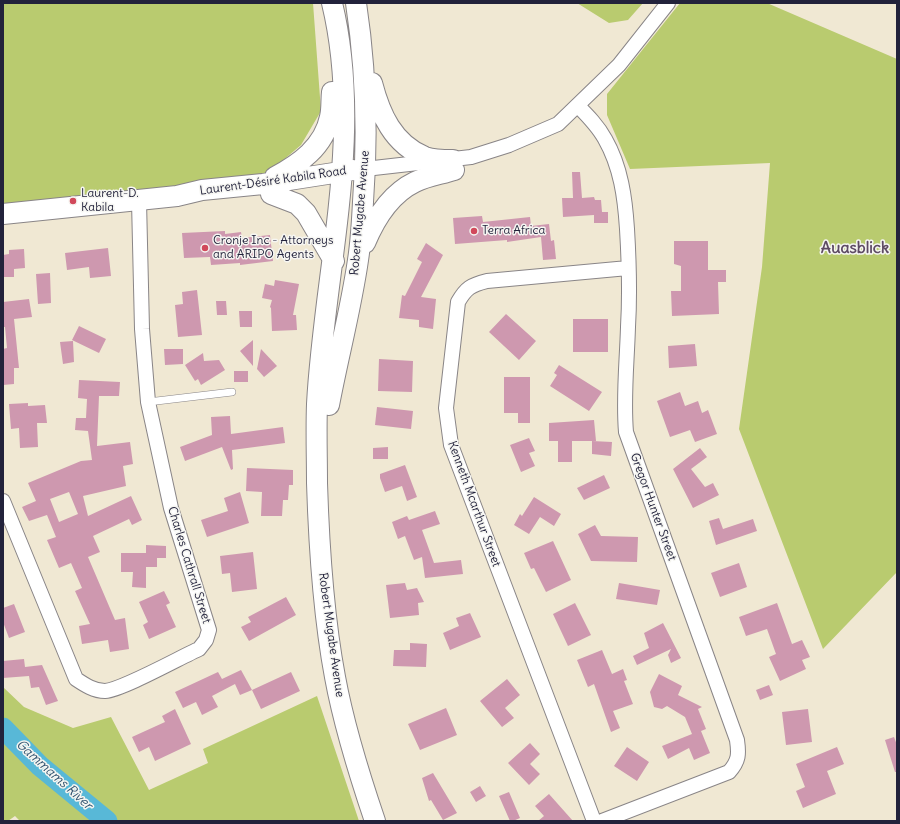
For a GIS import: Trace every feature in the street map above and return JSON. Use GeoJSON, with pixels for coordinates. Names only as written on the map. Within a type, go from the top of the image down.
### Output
{"type":"FeatureCollection","features":[{"type":"Feature","properties":{"kind":"main road","name":"Robert Mugabe Avenue"},"geometry":{"type":"LineString","coordinates":[[331,3],[337,23],[344,94],[341,177],[334,261],[317,404],[317,468],[321,564],[335,677],[358,770],[375,821]]}},
{"type":"Feature","properties":{"kind":"main road"},"geometry":{"type":"LineString","coordinates":[[331,3],[333,72],[330,117],[325,132],[318,144],[302,161],[267,189],[297,204],[306,213],[334,261]]}},
{"type":"Feature","properties":{"kind":"main road","name":"Robert Mugabe Avenue"},"geometry":{"type":"LineString","coordinates":[[317,468],[359,258],[365,174],[366,102],[362,48],[356,3]]}},
{"type":"Feature","properties":{"kind":"main road"},"geometry":{"type":"LineString","coordinates":[[362,48],[376,100],[387,125],[395,136],[404,144],[426,158],[453,165]]}},
{"type":"Feature","properties":{"kind":"main road"},"geometry":{"type":"LineString","coordinates":[[359,258],[374,223],[384,207],[415,182],[453,165]]}},
{"type":"Feature","properties":{"kind":"main road","name":"Laurent-Désiré Kabila Road"},"geometry":{"type":"LineString","coordinates":[[3,214],[139,201],[177,196],[202,190],[267,189],[365,174]]}},
{"type":"Feature","properties":{"kind":"street","name":"Laurent-Désiré Kabila Road"},"geometry":{"type":"LineString","coordinates":[[365,174],[453,165],[558,124],[619,65],[668,3]]}},
{"type":"Feature","properties":{"kind":"street","name":"Gregor Hunter Street"},"geometry":{"type":"LineString","coordinates":[[578,106],[593,121],[605,139],[615,160],[625,199],[628,268],[628,326],[623,405],[626,432],[737,740],[739,752],[737,764],[729,772],[602,821]]}},
{"type":"Feature","properties":{"kind":"street","name":"Charles Cathrall Street"},"geometry":{"type":"LineString","coordinates":[[3,501],[76,679],[90,688],[106,691],[122,686],[199,649],[206,640],[209,630],[171,508],[148,402],[142,329],[139,201]]}},
{"type":"Feature","properties":{"kind":"street","name":"Kenneth Mcarthur Street"},"geometry":{"type":"LineString","coordinates":[[594,821],[451,445],[446,408],[458,302],[464,292],[474,284],[487,281],[628,268]]}},
{"type":"Feature","properties":{"kind":"lane"},"geometry":{"type":"LineString","coordinates":[[148,402],[232,392]]}},
{"type":"Feature","properties":{"kind":"green space"},"geometry":{"type":"Polygon","coordinates":[[[3,3],[313,3],[321,111],[301,145],[261,179],[3,207],[3,3]]]}},
{"type":"Feature","properties":{"kind":"green space"},"geometry":{"type":"Polygon","coordinates":[[[577,3],[643,3],[628,20],[609,23],[577,3]]]}},
{"type":"Feature","properties":{"kind":"green space"},"geometry":{"type":"Polygon","coordinates":[[[680,3],[767,3],[897,59],[897,572],[823,649],[739,429],[762,267],[770,163],[630,169],[607,115],[607,94],[680,3]]]}},
{"type":"Feature","properties":{"kind":"green space"},"geometry":{"type":"Polygon","coordinates":[[[3,687],[24,707],[73,728],[111,717],[149,790],[208,763],[203,749],[317,696],[359,821],[20,821],[15,816],[8,821],[3,821],[3,687]]]}},
{"type":"Feature","properties":{"kind":"building"},"geometry":{"type":"Polygon","coordinates":[[[572,172],[580,172],[582,198],[594,197],[595,200],[601,200],[602,212],[608,212],[608,223],[594,223],[594,215],[563,217],[562,198],[573,198],[572,172]]]}},
{"type":"Feature","properties":{"kind":"building"},"geometry":{"type":"Polygon","coordinates":[[[482,216],[483,222],[530,217],[531,226],[549,224],[551,241],[554,240],[556,259],[543,260],[541,237],[507,242],[507,240],[455,244],[453,218],[482,216]]]}},
{"type":"Feature","properties":{"kind":"building"},"geometry":{"type":"Polygon","coordinates":[[[225,231],[225,234],[241,232],[242,238],[270,235],[273,261],[240,265],[240,263],[211,265],[210,257],[184,258],[182,233],[225,231]]]}},
{"type":"Feature","properties":{"kind":"building"},"geometry":{"type":"Polygon","coordinates":[[[674,241],[708,241],[708,270],[726,270],[726,282],[718,282],[719,314],[672,316],[671,291],[681,291],[681,266],[674,264],[674,241]]]}},
{"type":"Feature","properties":{"kind":"building"},"geometry":{"type":"Polygon","coordinates":[[[426,243],[443,255],[421,297],[436,299],[433,329],[419,327],[419,320],[399,318],[402,295],[405,296],[422,262],[417,259],[426,243]]]}},
{"type":"Feature","properties":{"kind":"building"},"geometry":{"type":"Polygon","coordinates":[[[108,248],[111,276],[90,278],[89,267],[67,270],[65,253],[108,248]]]}},
{"type":"Feature","properties":{"kind":"building"},"geometry":{"type":"Polygon","coordinates":[[[24,249],[25,268],[14,269],[14,277],[3,277],[3,255],[9,254],[9,250],[24,249]]]}},
{"type":"Feature","properties":{"kind":"building"},"geometry":{"type":"Polygon","coordinates":[[[50,273],[51,303],[38,304],[36,274],[50,273]]]}},
{"type":"Feature","properties":{"kind":"building"},"geometry":{"type":"Polygon","coordinates":[[[275,280],[299,284],[293,315],[296,315],[297,330],[272,331],[270,307],[272,300],[262,298],[265,284],[274,286],[275,280]]]}},
{"type":"Feature","properties":{"kind":"building"},"geometry":{"type":"Polygon","coordinates":[[[197,290],[202,335],[178,337],[175,305],[183,304],[182,292],[197,290]]]}},
{"type":"Feature","properties":{"kind":"building"},"geometry":{"type":"Polygon","coordinates":[[[29,299],[32,317],[14,319],[19,368],[14,368],[14,384],[3,385],[3,349],[7,348],[5,327],[3,327],[3,302],[29,299]]]}},
{"type":"Feature","properties":{"kind":"building"},"geometry":{"type":"Polygon","coordinates":[[[216,301],[226,301],[227,315],[217,315],[216,301]]]}},
{"type":"Feature","properties":{"kind":"building"},"geometry":{"type":"Polygon","coordinates":[[[239,311],[252,311],[252,327],[240,327],[239,311]]]}},
{"type":"Feature","properties":{"kind":"building"},"geometry":{"type":"Polygon","coordinates":[[[506,314],[536,341],[519,360],[489,332],[506,314]]]}},
{"type":"Feature","properties":{"kind":"building"},"geometry":{"type":"Polygon","coordinates":[[[573,319],[608,319],[608,352],[573,352],[573,319]]]}},
{"type":"Feature","properties":{"kind":"building"},"geometry":{"type":"Polygon","coordinates":[[[79,326],[106,339],[99,353],[72,340],[79,326]]]}},
{"type":"Feature","properties":{"kind":"building"},"geometry":{"type":"Polygon","coordinates":[[[253,340],[253,366],[240,351],[253,340]]]}},
{"type":"Feature","properties":{"kind":"building"},"geometry":{"type":"Polygon","coordinates":[[[73,341],[74,362],[63,364],[60,342],[73,341]]]}},
{"type":"Feature","properties":{"kind":"building"},"geometry":{"type":"Polygon","coordinates":[[[695,344],[697,366],[669,368],[668,346],[695,344]]]}},
{"type":"Feature","properties":{"kind":"building"},"geometry":{"type":"Polygon","coordinates":[[[164,349],[183,349],[183,364],[165,365],[164,349]]]}},
{"type":"Feature","properties":{"kind":"building"},"geometry":{"type":"Polygon","coordinates":[[[261,349],[277,366],[264,377],[257,369],[261,349]]]}},
{"type":"Feature","properties":{"kind":"building"},"geometry":{"type":"Polygon","coordinates":[[[203,353],[204,361],[219,360],[225,370],[201,385],[198,379],[195,381],[185,365],[203,353]]]}},
{"type":"Feature","properties":{"kind":"building"},"geometry":{"type":"Polygon","coordinates":[[[379,359],[413,361],[412,392],[378,391],[379,359]]]}},
{"type":"Feature","properties":{"kind":"building"},"geometry":{"type":"Polygon","coordinates":[[[559,365],[602,392],[589,411],[550,386],[557,375],[554,373],[559,365]]]}},
{"type":"Feature","properties":{"kind":"building"},"geometry":{"type":"Polygon","coordinates":[[[234,371],[248,371],[248,382],[234,382],[234,371]]]}},
{"type":"Feature","properties":{"kind":"building"},"geometry":{"type":"Polygon","coordinates":[[[504,377],[530,377],[530,423],[518,423],[518,413],[504,413],[504,377]]]}},
{"type":"Feature","properties":{"kind":"building"},"geometry":{"type":"Polygon","coordinates":[[[79,380],[120,382],[119,396],[99,396],[97,446],[130,442],[133,464],[123,466],[126,486],[83,496],[88,516],[131,496],[142,520],[132,525],[129,519],[93,536],[100,552],[88,557],[115,620],[125,618],[129,649],[110,652],[108,640],[82,644],[79,626],[90,624],[75,591],[82,588],[71,563],[59,568],[47,540],[56,537],[47,515],[29,521],[22,507],[36,501],[28,483],[81,461],[92,460],[88,431],[75,430],[76,418],[86,418],[87,399],[78,398],[79,380]],[[69,492],[50,499],[59,522],[78,514],[69,492]]]}},
{"type":"Feature","properties":{"kind":"building"},"geometry":{"type":"Polygon","coordinates":[[[680,392],[685,406],[698,401],[702,413],[708,410],[717,434],[695,442],[690,430],[670,437],[657,401],[680,392]]]}},
{"type":"Feature","properties":{"kind":"building"},"geometry":{"type":"Polygon","coordinates":[[[28,403],[28,406],[45,405],[47,423],[37,423],[38,447],[20,448],[19,428],[11,429],[9,404],[28,403]]]}},
{"type":"Feature","properties":{"kind":"building"},"geometry":{"type":"Polygon","coordinates":[[[377,407],[413,411],[411,429],[375,425],[377,407]]]}},
{"type":"Feature","properties":{"kind":"building"},"geometry":{"type":"Polygon","coordinates":[[[230,416],[231,434],[283,427],[285,443],[232,450],[233,469],[231,470],[222,447],[185,461],[180,447],[212,435],[211,417],[230,416]]]}},
{"type":"Feature","properties":{"kind":"building"},"geometry":{"type":"Polygon","coordinates":[[[594,420],[596,441],[572,441],[572,462],[558,462],[558,441],[549,441],[549,423],[594,420]]]}},
{"type":"Feature","properties":{"kind":"building"},"geometry":{"type":"Polygon","coordinates":[[[529,438],[535,451],[529,453],[535,466],[521,472],[510,445],[529,438]]]}},
{"type":"Feature","properties":{"kind":"building"},"geometry":{"type":"Polygon","coordinates":[[[592,441],[612,442],[611,456],[592,454],[592,441]]]}},
{"type":"Feature","properties":{"kind":"building"},"geometry":{"type":"Polygon","coordinates":[[[388,447],[388,459],[373,459],[373,448],[388,447]]]}},
{"type":"Feature","properties":{"kind":"building"},"geometry":{"type":"Polygon","coordinates":[[[700,448],[707,457],[691,469],[705,487],[713,483],[719,495],[693,508],[673,469],[700,448]]]}},
{"type":"Feature","properties":{"kind":"building"},"geometry":{"type":"Polygon","coordinates":[[[405,465],[417,497],[407,501],[402,486],[385,492],[380,478],[380,474],[405,465]]]}},
{"type":"Feature","properties":{"kind":"building"},"geometry":{"type":"Polygon","coordinates":[[[247,468],[293,470],[293,485],[289,485],[288,500],[283,500],[282,516],[261,516],[262,492],[246,491],[247,468]]]}},
{"type":"Feature","properties":{"kind":"building"},"geometry":{"type":"Polygon","coordinates":[[[604,475],[610,488],[584,500],[577,488],[604,475]]]}},
{"type":"Feature","properties":{"kind":"building"},"geometry":{"type":"Polygon","coordinates":[[[240,492],[249,523],[207,537],[201,520],[228,511],[224,498],[240,492]]]}},
{"type":"Feature","properties":{"kind":"building"},"geometry":{"type":"Polygon","coordinates":[[[534,497],[561,514],[554,526],[540,517],[529,534],[514,525],[520,514],[522,516],[534,497]]]}},
{"type":"Feature","properties":{"kind":"building"},"geometry":{"type":"Polygon","coordinates":[[[435,511],[440,524],[422,530],[434,563],[461,560],[463,574],[425,578],[422,557],[414,560],[405,536],[398,539],[392,522],[407,516],[409,520],[435,511]]]}},
{"type":"Feature","properties":{"kind":"building"},"geometry":{"type":"Polygon","coordinates":[[[719,518],[723,529],[753,519],[757,531],[716,545],[709,521],[719,518]]]}},
{"type":"Feature","properties":{"kind":"building"},"geometry":{"type":"Polygon","coordinates":[[[595,525],[601,536],[638,537],[637,562],[591,561],[578,534],[595,525]]]}},
{"type":"Feature","properties":{"kind":"building"},"geometry":{"type":"Polygon","coordinates":[[[553,541],[571,580],[546,592],[534,568],[531,569],[524,553],[553,541]]]}},
{"type":"Feature","properties":{"kind":"building"},"geometry":{"type":"Polygon","coordinates":[[[146,545],[166,546],[166,558],[157,558],[157,567],[146,567],[146,588],[132,587],[133,572],[121,572],[121,553],[146,553],[146,545]]]}},
{"type":"Feature","properties":{"kind":"building"},"geometry":{"type":"Polygon","coordinates":[[[253,552],[257,589],[232,592],[230,573],[222,574],[220,556],[253,552]]]}},
{"type":"Feature","properties":{"kind":"building"},"geometry":{"type":"Polygon","coordinates":[[[739,563],[747,587],[720,597],[711,573],[739,563]]]}},
{"type":"Feature","properties":{"kind":"building"},"geometry":{"type":"Polygon","coordinates":[[[405,583],[407,590],[417,588],[424,602],[418,603],[419,615],[390,618],[386,585],[405,583]]]}},
{"type":"Feature","properties":{"kind":"building"},"geometry":{"type":"Polygon","coordinates":[[[619,583],[660,590],[657,605],[616,599],[619,583]]]}},
{"type":"Feature","properties":{"kind":"building"},"geometry":{"type":"Polygon","coordinates":[[[164,591],[170,603],[166,605],[176,627],[149,639],[143,625],[148,622],[139,602],[164,591]]]}},
{"type":"Feature","properties":{"kind":"building"},"geometry":{"type":"Polygon","coordinates":[[[286,597],[296,615],[249,641],[241,627],[251,622],[248,617],[286,597]]]}},
{"type":"Feature","properties":{"kind":"building"},"geometry":{"type":"Polygon","coordinates":[[[575,603],[591,635],[568,646],[553,614],[575,603]]]}},
{"type":"Feature","properties":{"kind":"building"},"geometry":{"type":"Polygon","coordinates":[[[777,603],[792,644],[802,640],[810,657],[802,660],[806,669],[780,681],[769,657],[776,654],[767,629],[746,636],[739,617],[777,603]]]}},
{"type":"Feature","properties":{"kind":"building"},"geometry":{"type":"Polygon","coordinates":[[[14,604],[25,632],[9,638],[3,622],[3,608],[14,604]]]}},
{"type":"Feature","properties":{"kind":"building"},"geometry":{"type":"Polygon","coordinates":[[[470,613],[481,637],[450,650],[443,633],[459,626],[456,618],[470,613]]]}},
{"type":"Feature","properties":{"kind":"building"},"geometry":{"type":"Polygon","coordinates":[[[663,623],[681,658],[671,663],[668,655],[671,649],[637,665],[633,656],[649,648],[644,633],[663,623]]]}},
{"type":"Feature","properties":{"kind":"building"},"geometry":{"type":"Polygon","coordinates":[[[410,643],[427,644],[426,667],[393,666],[394,650],[410,650],[410,643]]]}},
{"type":"Feature","properties":{"kind":"building"},"geometry":{"type":"Polygon","coordinates":[[[602,650],[612,674],[623,669],[627,680],[624,681],[633,704],[613,711],[620,728],[611,732],[594,684],[588,687],[577,660],[602,650]]]}},
{"type":"Feature","properties":{"kind":"building"},"geometry":{"type":"Polygon","coordinates":[[[24,659],[25,667],[42,665],[58,701],[46,705],[39,687],[31,688],[29,676],[3,678],[3,661],[24,659]]]}},
{"type":"Feature","properties":{"kind":"building"},"geometry":{"type":"Polygon","coordinates":[[[241,670],[252,690],[240,695],[235,684],[212,696],[218,707],[202,715],[196,702],[183,708],[175,692],[218,672],[222,679],[241,670]]]}},
{"type":"Feature","properties":{"kind":"building"},"geometry":{"type":"Polygon","coordinates":[[[291,672],[300,691],[261,709],[252,690],[291,672]]]}},
{"type":"Feature","properties":{"kind":"building"},"geometry":{"type":"Polygon","coordinates":[[[659,674],[682,686],[678,695],[702,707],[698,709],[706,729],[701,731],[710,753],[694,760],[689,748],[668,759],[662,746],[692,734],[685,717],[667,706],[662,709],[654,707],[650,692],[659,674]]]}},
{"type":"Feature","properties":{"kind":"building"},"geometry":{"type":"Polygon","coordinates":[[[507,679],[520,695],[505,708],[514,718],[502,727],[480,701],[507,679]]]}},
{"type":"Feature","properties":{"kind":"building"},"geometry":{"type":"Polygon","coordinates":[[[769,685],[773,695],[760,700],[756,690],[769,685]]]}},
{"type":"Feature","properties":{"kind":"building"},"geometry":{"type":"Polygon","coordinates":[[[446,708],[457,735],[420,750],[408,724],[446,708]]]}},
{"type":"Feature","properties":{"kind":"building"},"geometry":{"type":"Polygon","coordinates":[[[175,709],[191,744],[155,761],[149,747],[139,752],[132,737],[165,722],[162,716],[175,709]]]}},
{"type":"Feature","properties":{"kind":"building"},"geometry":{"type":"Polygon","coordinates":[[[808,709],[812,742],[786,745],[782,712],[808,709]]]}},
{"type":"Feature","properties":{"kind":"building"},"geometry":{"type":"Polygon","coordinates":[[[894,737],[897,745],[897,772],[895,772],[885,740],[894,737]]]}},
{"type":"Feature","properties":{"kind":"building"},"geometry":{"type":"Polygon","coordinates":[[[530,743],[540,754],[530,764],[540,774],[529,785],[508,763],[530,743]]]}},
{"type":"Feature","properties":{"kind":"building"},"geometry":{"type":"Polygon","coordinates":[[[627,747],[649,762],[637,781],[614,766],[627,747]]]}},
{"type":"Feature","properties":{"kind":"building"},"geometry":{"type":"Polygon","coordinates":[[[837,747],[844,764],[827,771],[836,794],[803,808],[796,791],[805,787],[796,764],[837,747]]]}},
{"type":"Feature","properties":{"kind":"building"},"geometry":{"type":"Polygon","coordinates":[[[433,773],[457,813],[443,820],[431,800],[429,801],[422,778],[433,773]]]}},
{"type":"Feature","properties":{"kind":"building"},"geometry":{"type":"Polygon","coordinates":[[[480,786],[486,796],[476,802],[470,792],[480,786]]]}},
{"type":"Feature","properties":{"kind":"building"},"geometry":{"type":"Polygon","coordinates":[[[509,792],[520,818],[513,821],[510,821],[499,796],[509,792]]]}},
{"type":"Feature","properties":{"kind":"building"},"geometry":{"type":"Polygon","coordinates":[[[549,794],[573,821],[538,821],[544,816],[535,806],[549,794]]]}},
{"type":"Feature","properties":{"kind":"waterway","name":"Gammams River"},"geometry":{"type":"LineString","coordinates":[[3,728],[40,766],[107,821]]}},
{"type":"Feature","properties":{"kind":"place","name":"Laurent-D. Kabila"},"geometry":{"type":"Point","coordinates":[73,201]}},
{"type":"Feature","properties":{"kind":"place","name":"Terra Africa"},"geometry":{"type":"Point","coordinates":[474,231]}},
{"type":"Feature","properties":{"kind":"place","name":"Cronje Inc - Attorneys and ARIPO Agents"},"geometry":{"type":"Point","coordinates":[205,248]}},
{"type":"Feature","properties":{"kind":"district","name":"Auasblick"},"geometry":{"type":"Point","coordinates":[855,248]}}]}
